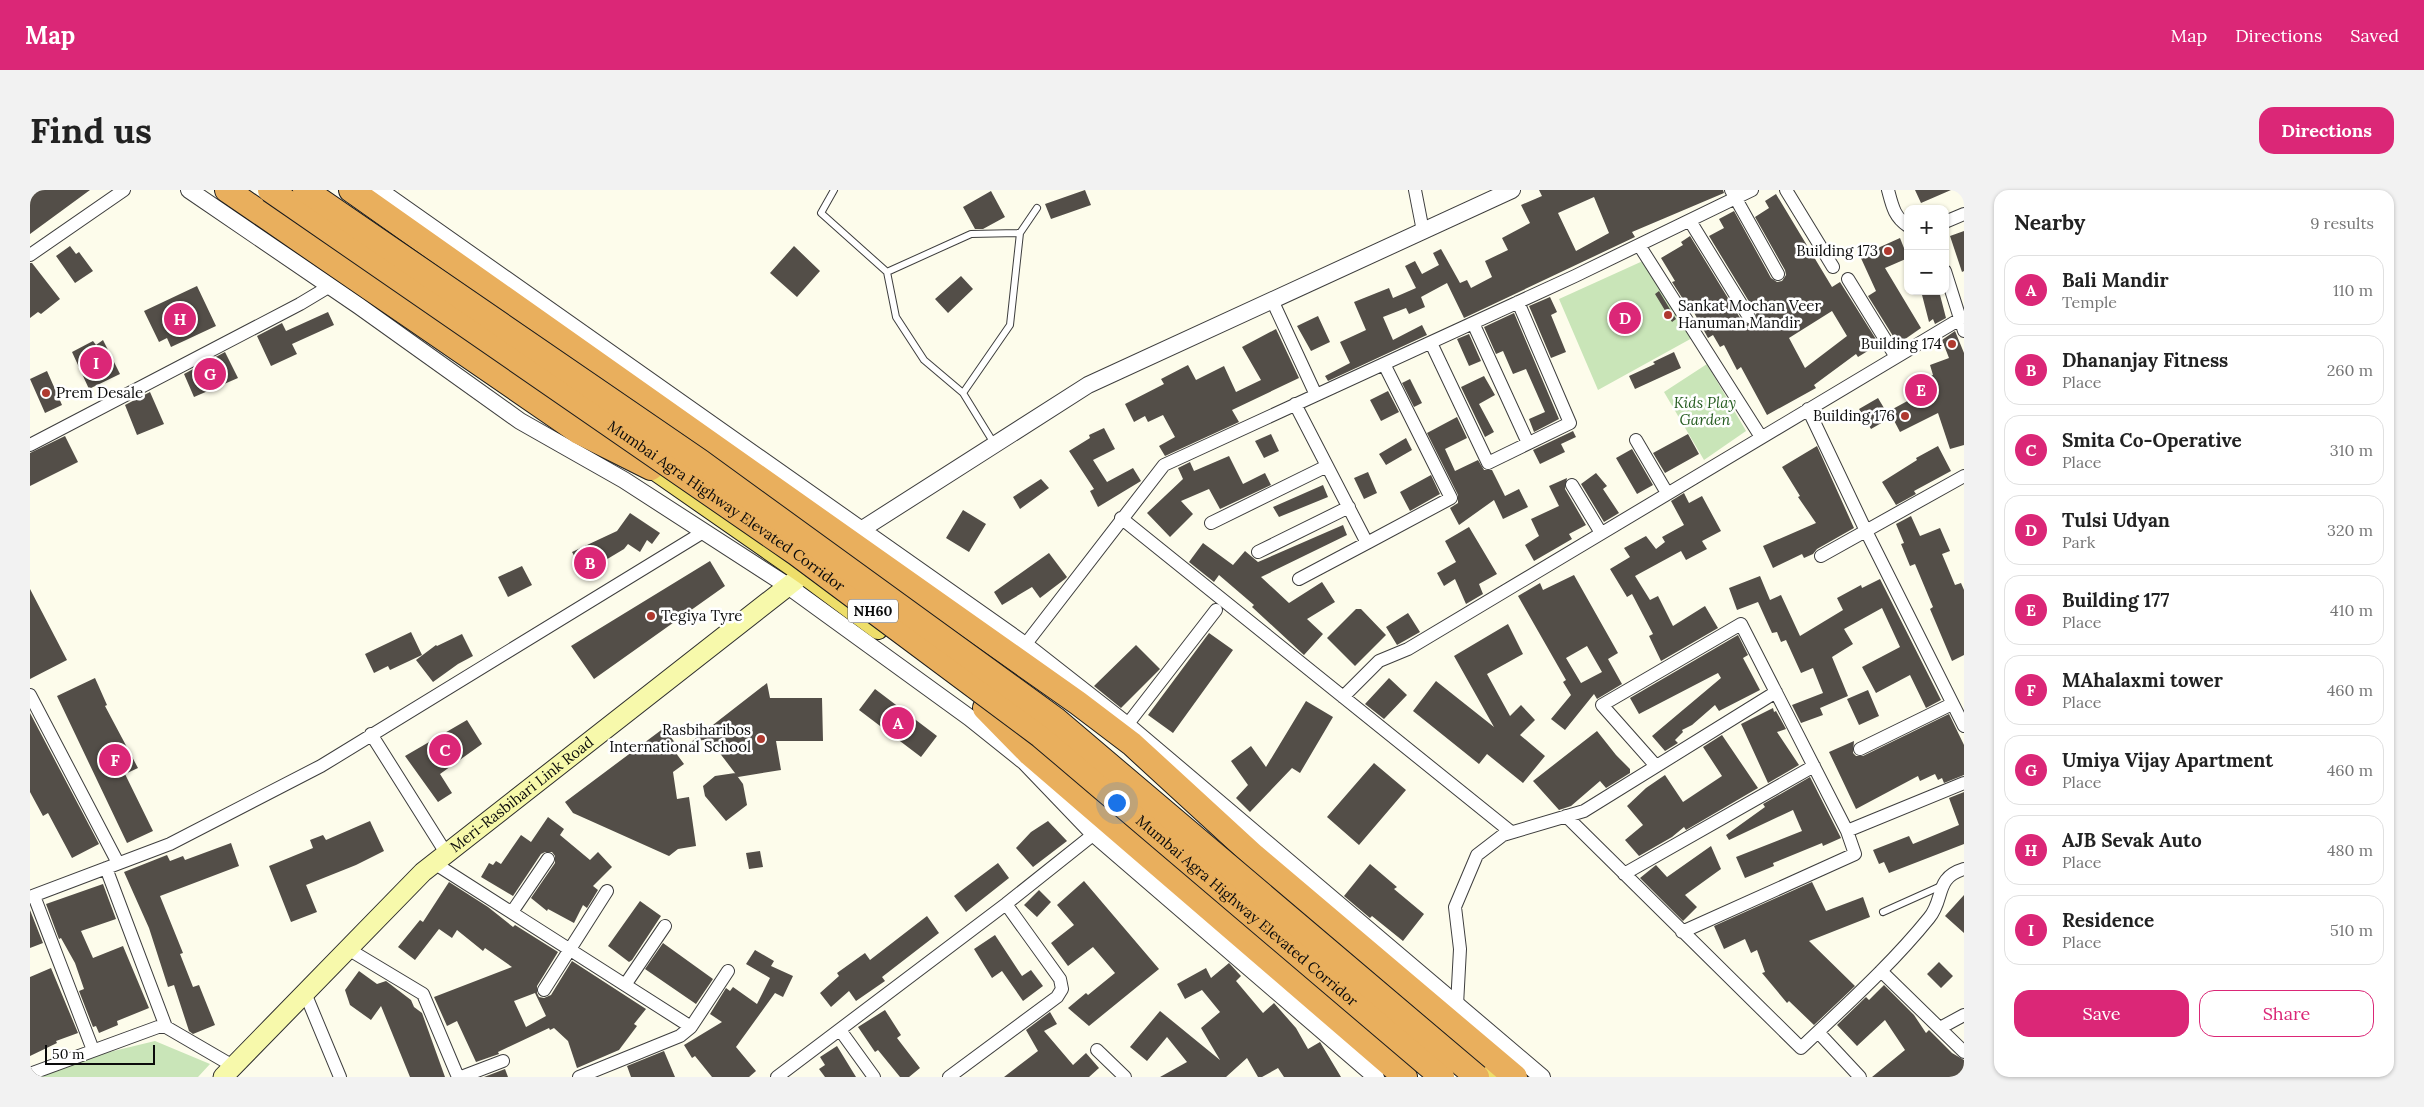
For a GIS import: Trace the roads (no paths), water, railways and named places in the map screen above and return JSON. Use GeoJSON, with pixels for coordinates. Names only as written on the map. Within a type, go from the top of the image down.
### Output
{"type":"FeatureCollection","features":[{"type":"Feature","properties":{"kind":"highway"},"geometry":{"type":"LineString","coordinates":[[227,190],[579,432],[651,468]]}},
{"type":"Feature","properties":{"kind":"highway","name":"Mumbai Agra Highway Elevated Corridor"},"geometry":{"type":"LineString","coordinates":[[270,190],[797,554],[1041,736],[1442,1077]]}},
{"type":"Feature","properties":{"kind":"highway","name":"Mumbai Agra Highway Elevated Corridor"},"geometry":{"type":"LineString","coordinates":[[306,190],[701,462],[1055,719],[1477,1077]]}},
{"type":"Feature","properties":{"kind":"highway"},"geometry":{"type":"LineString","coordinates":[[351,190],[848,539],[1078,703],[1132,744],[1254,856],[1515,1077]]}},
{"type":"Feature","properties":{"kind":"highway"},"geometry":{"type":"LineString","coordinates":[[985,708],[1030,754],[1405,1077]]}},
{"type":"Feature","properties":{"kind":"main road"},"geometry":{"type":"LineString","coordinates":[[246,190],[651,468],[796,580],[1039,745],[1428,1077]]}},
{"type":"Feature","properties":{"kind":"main road"},"geometry":{"type":"LineString","coordinates":[[324,190],[848,539],[1060,709],[1492,1077]]}},
{"type":"Feature","properties":{"kind":"main road","name":"Meri-Rasbihari Link Road"},"geometry":{"type":"LineString","coordinates":[[228,1072],[306,994],[348,948],[440,858],[848,539]]}},
{"type":"Feature","properties":{"kind":"street"},"geometry":{"type":"LineString","coordinates":[[30,255],[124,190]]}},
{"type":"Feature","properties":{"kind":"street"},"geometry":{"type":"LineString","coordinates":[[190,190],[330,286],[520,421],[624,480],[705,531],[796,580],[1025,762],[1094,834],[1376,1077]]}},
{"type":"Feature","properties":{"kind":"street"},"geometry":{"type":"LineString","coordinates":[[379,190],[848,539],[1025,645],[1127,725],[1542,1077]]}},
{"type":"Feature","properties":{"kind":"street"},"geometry":{"type":"LineString","coordinates":[[1415,190],[1423,231]]}},
{"type":"Feature","properties":{"kind":"street"},"geometry":{"type":"LineString","coordinates":[[1025,645],[1164,465],[1431,343],[1690,221],[1732,194],[1752,190]]}},
{"type":"Feature","properties":{"kind":"street"},"geometry":{"type":"LineString","coordinates":[[1786,190],[1832,267]]}},
{"type":"Feature","properties":{"kind":"street"},"geometry":{"type":"LineString","coordinates":[[1888,190],[1894,212],[1904,224]]}},
{"type":"Feature","properties":{"kind":"street"},"geometry":{"type":"LineString","coordinates":[[848,539],[1088,385],[1505,192]]}},
{"type":"Feature","properties":{"kind":"street"},"geometry":{"type":"LineString","coordinates":[[1732,194],[1778,274]]}},
{"type":"Feature","properties":{"kind":"street"},"geometry":{"type":"LineString","coordinates":[[1949,220],[1964,214]]}},
{"type":"Feature","properties":{"kind":"street"},"geometry":{"type":"LineString","coordinates":[[1690,221],[1749,317]]}},
{"type":"Feature","properties":{"kind":"street"},"geometry":{"type":"LineString","coordinates":[[1639,245],[1761,437]]}},
{"type":"Feature","properties":{"kind":"street"},"geometry":{"type":"LineString","coordinates":[[1848,279],[1896,357]]}},
{"type":"Feature","properties":{"kind":"street"},"geometry":{"type":"LineString","coordinates":[[1343,697],[1379,662],[1408,649],[1896,357],[1962,325],[1949,284]]}},
{"type":"Feature","properties":{"kind":"street"},"geometry":{"type":"LineString","coordinates":[[30,445],[300,304],[330,286]]}},
{"type":"Feature","properties":{"kind":"street"},"geometry":{"type":"LineString","coordinates":[[1272,300],[1316,395]]}},
{"type":"Feature","properties":{"kind":"street"},"geometry":{"type":"LineString","coordinates":[[1431,343],[1488,463],[1570,423],[1518,302]]}},
{"type":"Feature","properties":{"kind":"street"},"geometry":{"type":"LineString","coordinates":[[1473,323],[1528,443]]}},
{"type":"Feature","properties":{"kind":"street"},"geometry":{"type":"LineString","coordinates":[[1299,579],[1451,498],[1384,364]]}},
{"type":"Feature","properties":{"kind":"street"},"geometry":{"type":"LineString","coordinates":[[1295,404],[1367,543]]}},
{"type":"Feature","properties":{"kind":"street"},"geometry":{"type":"LineString","coordinates":[[1808,409],[1866,531],[1964,726]]}},
{"type":"Feature","properties":{"kind":"street"},"geometry":{"type":"LineString","coordinates":[[1636,440],[1667,493]]}},
{"type":"Feature","properties":{"kind":"street"},"geometry":{"type":"LineString","coordinates":[[1212,523],[1327,466]]}},
{"type":"Feature","properties":{"kind":"street"},"geometry":{"type":"LineString","coordinates":[[1821,556],[1964,476]]}},
{"type":"Feature","properties":{"kind":"street"},"geometry":{"type":"LineString","coordinates":[[1572,485],[1600,533]]}},
{"type":"Feature","properties":{"kind":"street"},"geometry":{"type":"LineString","coordinates":[[1258,552],[1349,507]]}},
{"type":"Feature","properties":{"kind":"street"},"geometry":{"type":"LineString","coordinates":[[1122,518],[1511,832]]}},
{"type":"Feature","properties":{"kind":"street"},"geometry":{"type":"LineString","coordinates":[[93,1050],[32,897],[170,844],[321,766],[705,531]]}},
{"type":"Feature","properties":{"kind":"street"},"geometry":{"type":"LineString","coordinates":[[1127,725],[1216,610]]}},
{"type":"Feature","properties":{"kind":"street"},"geometry":{"type":"LineString","coordinates":[[1656,766],[1602,705],[1741,624],[1847,831],[1855,854],[1682,932]]}},
{"type":"Feature","properties":{"kind":"street"},"geometry":{"type":"LineString","coordinates":[[1457,1005],[1460,949],[1455,907],[1477,856],[1503,835],[1584,811],[1776,692]]}},
{"type":"Feature","properties":{"kind":"street"},"geometry":{"type":"LineString","coordinates":[[30,695],[112,866],[166,1027],[228,1072]]}},
{"type":"Feature","properties":{"kind":"street"},"geometry":{"type":"LineString","coordinates":[[1860,749],[1952,704]]}},
{"type":"Feature","properties":{"kind":"street"},"geometry":{"type":"LineString","coordinates":[[371,734],[440,858],[512,912],[691,1027]]}},
{"type":"Feature","properties":{"kind":"street"},"geometry":{"type":"LineString","coordinates":[[1624,874],[1814,766]]}},
{"type":"Feature","properties":{"kind":"street"},"geometry":{"type":"LineString","coordinates":[[1847,831],[1964,783]]}},
{"type":"Feature","properties":{"kind":"street"},"geometry":{"type":"LineString","coordinates":[[1566,816],[1801,1048],[1898,956],[1936,910],[1941,886],[1952,872],[1964,869]]}},
{"type":"Feature","properties":{"kind":"street"},"geometry":{"type":"LineString","coordinates":[[778,1077],[1006,904],[1094,834]]}},
{"type":"Feature","properties":{"kind":"street"},"geometry":{"type":"LineString","coordinates":[[512,912],[548,859]]}},
{"type":"Feature","properties":{"kind":"street"},"geometry":{"type":"LineString","coordinates":[[544,990],[607,891]]}},
{"type":"Feature","properties":{"kind":"street"},"geometry":{"type":"LineString","coordinates":[[949,1077],[1057,997],[1062,989],[1060,979],[1006,904]]}},
{"type":"Feature","properties":{"kind":"street"},"geometry":{"type":"LineString","coordinates":[[625,985],[664,926]]}},
{"type":"Feature","properties":{"kind":"street"},"geometry":{"type":"LineString","coordinates":[[348,948],[423,994],[459,1077],[502,1062]]}},
{"type":"Feature","properties":{"kind":"street"},"geometry":{"type":"LineString","coordinates":[[579,1077],[672,1040],[691,1027],[728,971]]}},
{"type":"Feature","properties":{"kind":"street"},"geometry":{"type":"LineString","coordinates":[[1881,971],[1964,1052]]}},
{"type":"Feature","properties":{"kind":"street"},"geometry":{"type":"LineString","coordinates":[[306,994],[340,1077]]}},
{"type":"Feature","properties":{"kind":"street"},"geometry":{"type":"LineString","coordinates":[[1940,1028],[1964,1015]]}},
{"type":"Feature","properties":{"kind":"street"},"geometry":{"type":"LineString","coordinates":[[30,1074],[152,1029],[166,1027]]}},
{"type":"Feature","properties":{"kind":"street"},"geometry":{"type":"LineString","coordinates":[[840,1030],[874,1077]]}},
{"type":"Feature","properties":{"kind":"street"},"geometry":{"type":"LineString","coordinates":[[1818,1032],[1860,1077]]}},
{"type":"Feature","properties":{"kind":"street"},"geometry":{"type":"LineString","coordinates":[[1097,1050],[1125,1077]]}},
{"type":"Feature","properties":{"kind":"lane"},"geometry":{"type":"LineString","coordinates":[[834,190],[821,213],[887,272],[896,317],[924,360],[963,393],[994,445]]}},
{"type":"Feature","properties":{"kind":"lane"},"geometry":{"type":"LineString","coordinates":[[963,393],[1010,325],[1020,233],[1037,208]]}},
{"type":"Feature","properties":{"kind":"lane"},"geometry":{"type":"LineString","coordinates":[[887,272],[971,234],[1020,233]]}},
{"type":"Feature","properties":{"kind":"lane"},"geometry":{"type":"LineString","coordinates":[[1883,912],[1941,886]]}},
{"type":"Feature","properties":{"kind":"place","name":"Building 173"},"geometry":{"type":"Point","coordinates":[1888,251]}},
{"type":"Feature","properties":{"kind":"place","name":"Sankat Mochan Veer Hanuman Mandir"},"geometry":{"type":"Point","coordinates":[1668,315]}},
{"type":"Feature","properties":{"kind":"place","name":"Tulsi Udyan"},"geometry":{"type":"Point","coordinates":[1625,318]}},
{"type":"Feature","properties":{"kind":"place","name":"AJB Sevak Auto"},"geometry":{"type":"Point","coordinates":[180,319]}},
{"type":"Feature","properties":{"kind":"place","name":"Building 174"},"geometry":{"type":"Point","coordinates":[1952,344]}},
{"type":"Feature","properties":{"kind":"place","name":"Residence"},"geometry":{"type":"Point","coordinates":[96,363]}},
{"type":"Feature","properties":{"kind":"place","name":"Umiya Vijay Apartment"},"geometry":{"type":"Point","coordinates":[210,374]}},
{"type":"Feature","properties":{"kind":"place","name":"Building 177"},"geometry":{"type":"Point","coordinates":[1921,390]}},
{"type":"Feature","properties":{"kind":"place","name":"Prem Desale"},"geometry":{"type":"Point","coordinates":[46,393]}},
{"type":"Feature","properties":{"kind":"place","name":"Building 176"},"geometry":{"type":"Point","coordinates":[1905,416]}},
{"type":"Feature","properties":{"kind":"place","name":"Dhananjay Fitness"},"geometry":{"type":"Point","coordinates":[590,563]}},
{"type":"Feature","properties":{"kind":"place","name":"Tegiya Tyre"},"geometry":{"type":"Point","coordinates":[651,616]}},
{"type":"Feature","properties":{"kind":"place","name":"Bali Mandir"},"geometry":{"type":"Point","coordinates":[898,723]}},
{"type":"Feature","properties":{"kind":"place","name":"Rasbiharibos International School"},"geometry":{"type":"Point","coordinates":[761,739]}},
{"type":"Feature","properties":{"kind":"place","name":"Smita Co-Operative"},"geometry":{"type":"Point","coordinates":[445,750]}},
{"type":"Feature","properties":{"kind":"place","name":"MAhalaxmi tower"},"geometry":{"type":"Point","coordinates":[115,760]}},
{"type":"Feature","properties":{"kind":"park label","name":"Kids Play Garden"},"geometry":{"type":"Point","coordinates":[1705,412]}}]}
